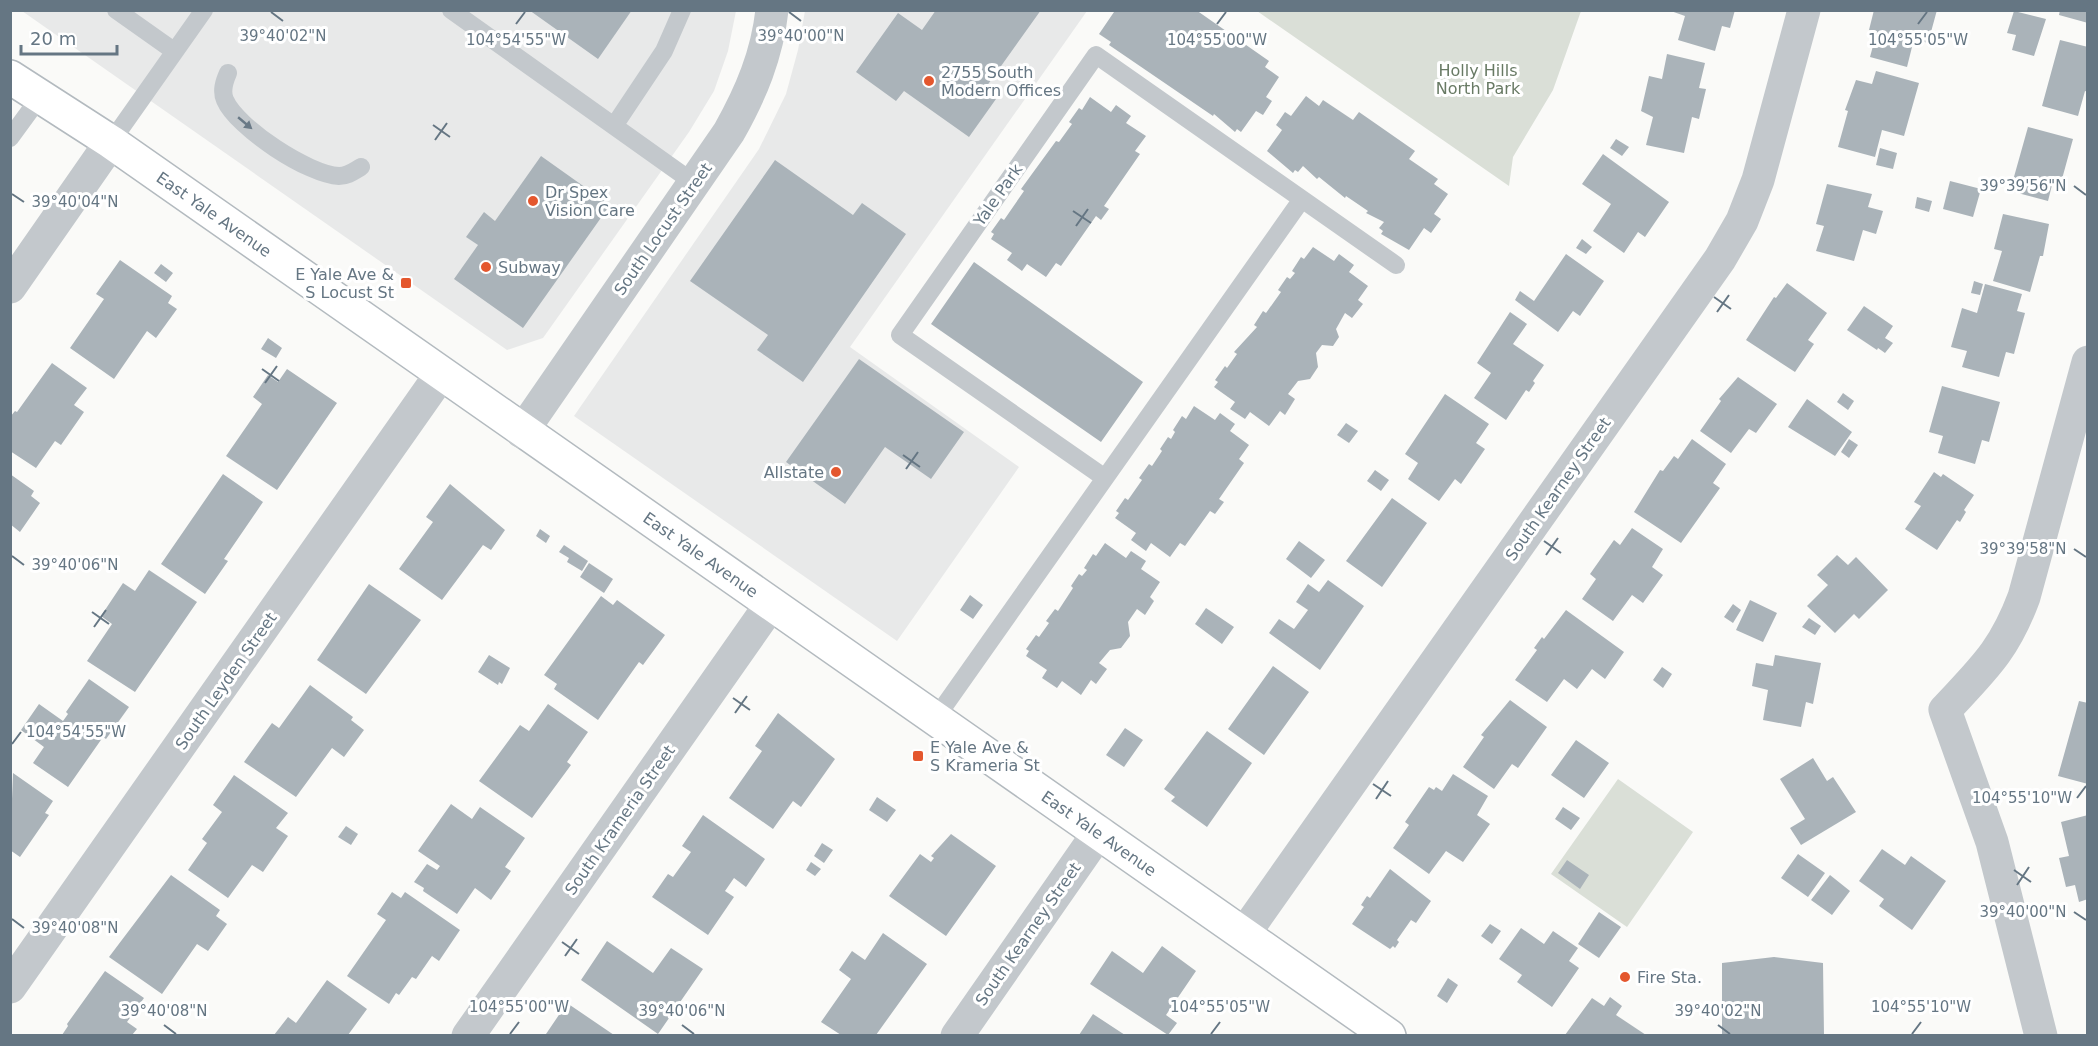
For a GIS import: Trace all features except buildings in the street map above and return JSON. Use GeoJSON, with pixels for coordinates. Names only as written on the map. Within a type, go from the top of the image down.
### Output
{"type":"FeatureCollection","features":[{"type":"Feature","properties":{"kind":"main road","name":"East Yale Avenue"},"geometry":{"type":"LineString","coordinates":[[10,77],[111,142],[522,432],[1389,1035]]}},
{"type":"Feature","properties":{"kind":"street","name":"South Locust Street"},"geometry":{"type":"LineString","coordinates":[[522,432],[694,183],[746,100],[762,63],[772,10]]}},
{"type":"Feature","properties":{"kind":"street","name":"South Kearney Street"},"geometry":{"type":"LineString","coordinates":[[1244,934],[1737,231],[1758,180],[1804,10]]}},
{"type":"Feature","properties":{"kind":"street"},"geometry":{"type":"LineString","coordinates":[[10,287],[111,142]]}},
{"type":"Feature","properties":{"kind":"street"},"geometry":{"type":"LineString","coordinates":[[2041,1035],[1992,842],[1945,710],[1987,667],[2014,625],[2024,597],[2088,362]]}},
{"type":"Feature","properties":{"kind":"street","name":"South Leyden Street"},"geometry":{"type":"LineString","coordinates":[[10,987],[441,374]]}},
{"type":"Feature","properties":{"kind":"street","name":"South Krameria Street"},"geometry":{"type":"LineString","coordinates":[[468,1035],[771,604]]}},
{"type":"Feature","properties":{"kind":"street","name":"South Kearney Street"},"geometry":{"type":"LineString","coordinates":[[957,1035],[1099,832]]}},
{"type":"Feature","properties":{"kind":"lane"},"geometry":{"type":"LineString","coordinates":[[116,10],[174,51]]}},
{"type":"Feature","properties":{"kind":"lane"},"geometry":{"type":"LineString","coordinates":[[111,142],[204,10]]}},
{"type":"Feature","properties":{"kind":"lane"},"geometry":{"type":"LineString","coordinates":[[451,10],[694,183]]}},
{"type":"Feature","properties":{"kind":"lane"},"geometry":{"type":"LineString","coordinates":[[614,126],[664,51],[682,10]]}},
{"type":"Feature","properties":{"kind":"lane","name":"Yale Park"},"geometry":{"type":"LineString","coordinates":[[1105,478],[900,335],[1096,55],[1396,265]]}},
{"type":"Feature","properties":{"kind":"lane"},"geometry":{"type":"LineString","coordinates":[[228,74],[223,88],[225,101],[247,126],[314,170],[342,176],[361,167]]}},
{"type":"Feature","properties":{"kind":"lane"},"geometry":{"type":"LineString","coordinates":[[10,138],[40,97]]}},
{"type":"Feature","properties":{"kind":"lane"},"geometry":{"type":"LineString","coordinates":[[935,719],[1302,199]]}},
{"type":"Feature","properties":{"kind":"shaded area"},"geometry":{"type":"Polygon","coordinates":[[[22,11],[736,11],[728,51],[714,91],[689,132],[543,338],[507,350],[22,11]]]}},
{"type":"Feature","properties":{"kind":"shaded area"},"geometry":{"type":"Polygon","coordinates":[[[805,11],[1087,11],[850,347],[1019,467],[897,641],[574,416],[759,149],[786,94],[798,50],[805,11]]]}},
{"type":"Feature","properties":{"kind":"green space","name":"Holly Hills North Park"},"geometry":{"type":"Polygon","coordinates":[[[1257,11],[1581,11],[1553,90],[1513,157],[1509,186],[1257,11]]]}},
{"type":"Feature","properties":{"kind":"green space"},"geometry":{"type":"Polygon","coordinates":[[[1618,779],[1693,832],[1627,927],[1551,874],[1618,779]]]}},
{"type":"Feature","properties":{"kind":"place","name":"2755 South Modern Offices"},"geometry":{"type":"Point","coordinates":[929,81]}},
{"type":"Feature","properties":{"kind":"place","name":"Dr Spex Vision Care"},"geometry":{"type":"Point","coordinates":[533,201]}},
{"type":"Feature","properties":{"kind":"place","name":"Subway"},"geometry":{"type":"Point","coordinates":[486,267]}},
{"type":"Feature","properties":{"kind":"place","name":"E Yale Ave & S Locust St"},"geometry":{"type":"Point","coordinates":[406,283]}},
{"type":"Feature","properties":{"kind":"place","name":"Allstate"},"geometry":{"type":"Point","coordinates":[836,472]}},
{"type":"Feature","properties":{"kind":"place","name":"E Yale Ave & S Krameria St"},"geometry":{"type":"Point","coordinates":[918,756]}},
{"type":"Feature","properties":{"kind":"place","name":"Fire Sta."},"geometry":{"type":"Point","coordinates":[1625,977]}}]}
